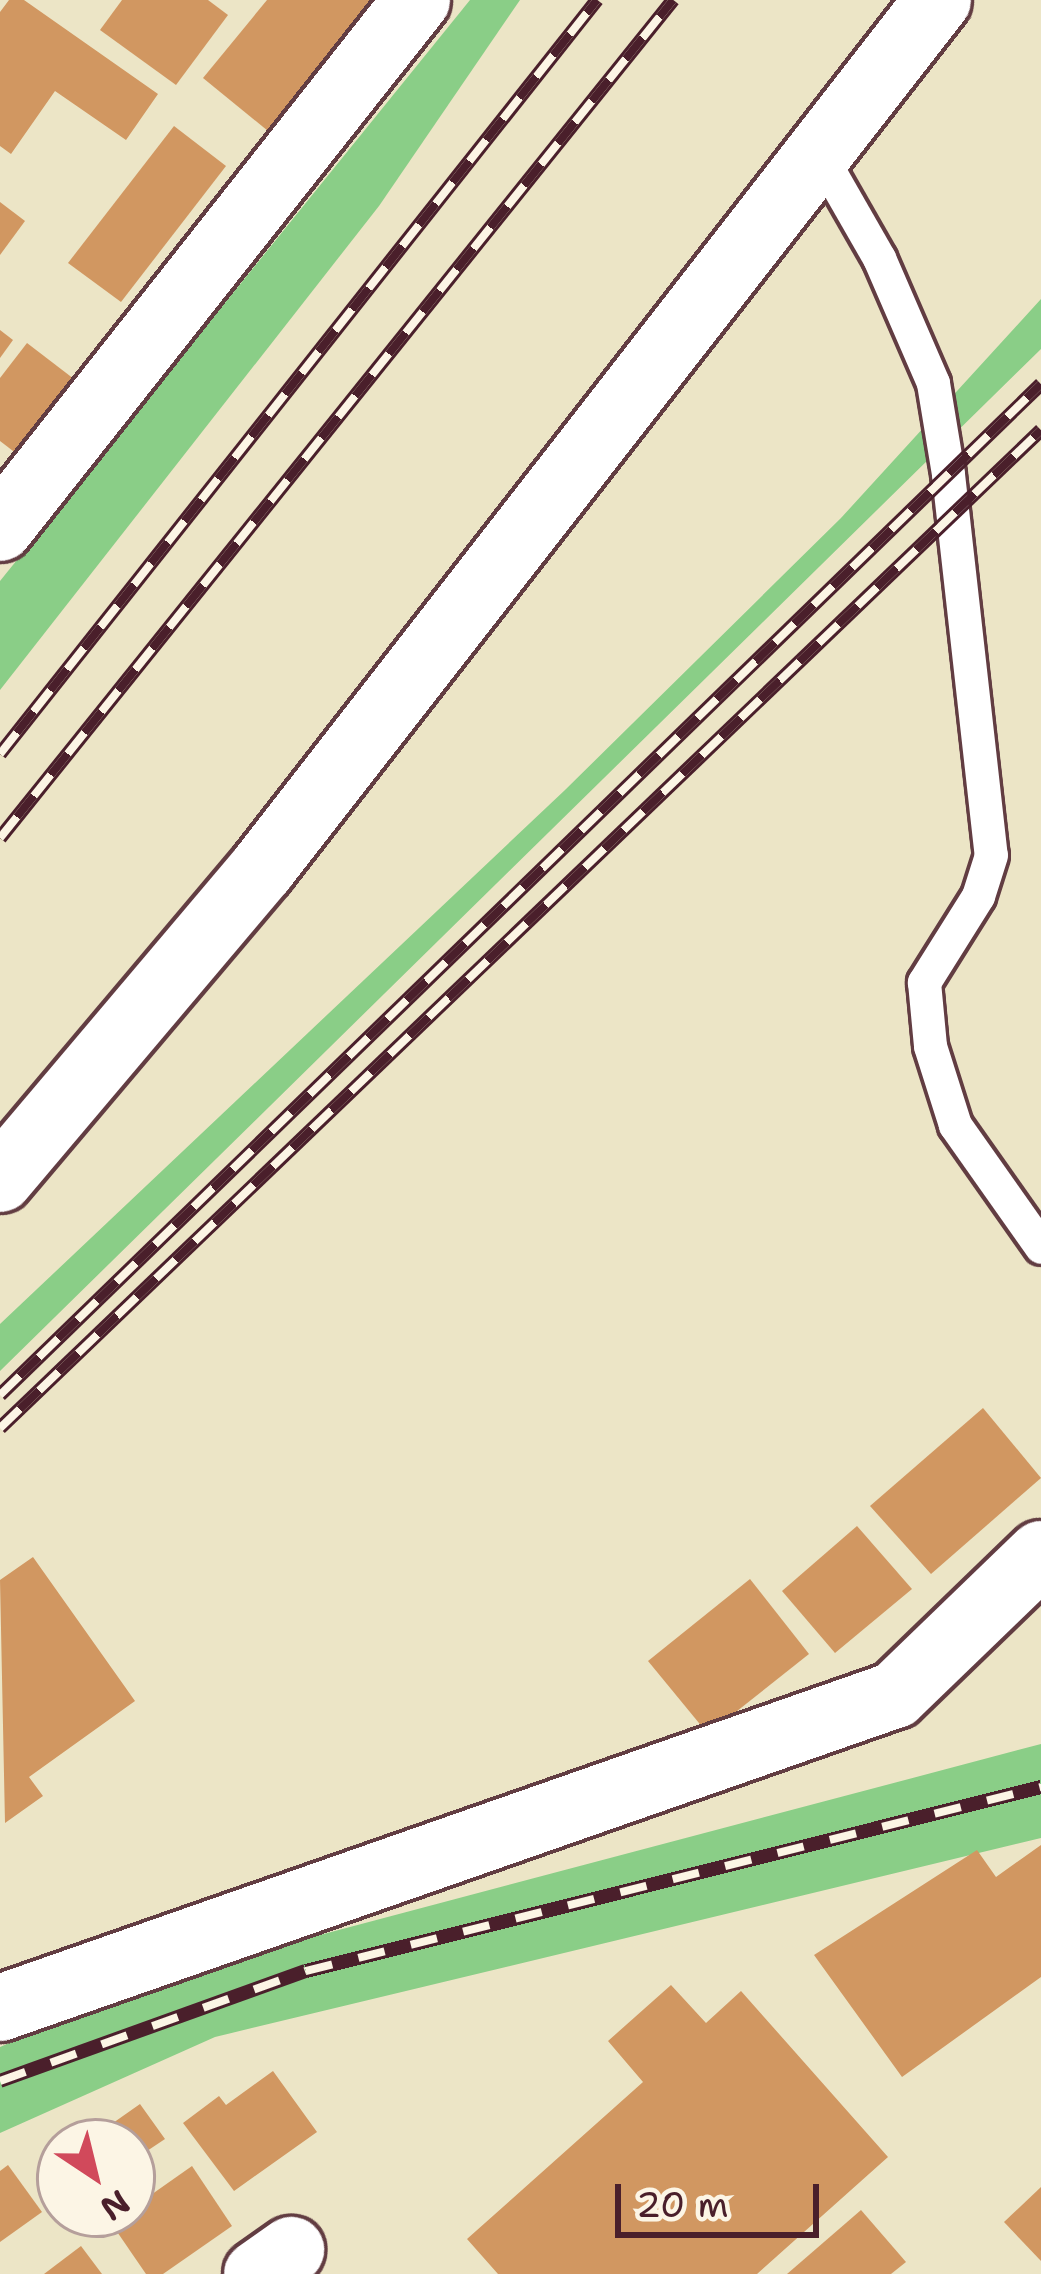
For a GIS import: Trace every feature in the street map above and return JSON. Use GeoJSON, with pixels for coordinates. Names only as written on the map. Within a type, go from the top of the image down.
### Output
{"type":"FeatureCollection","features":[{"type":"Feature","properties":{"kind":"street"},"geometry":{"type":"LineString","coordinates":[[0,528],[417,0]]}},
{"type":"Feature","properties":{"kind":"street"},"geometry":{"type":"LineString","coordinates":[[0,1179],[262,869],[938,0]]}},
{"type":"Feature","properties":{"kind":"street"},"geometry":{"type":"LineString","coordinates":[[0,2008],[895,1695],[1041,1555]]}},
{"type":"Feature","properties":{"kind":"lane"},"geometry":{"type":"LineString","coordinates":[[820,155],[879,258],[932,383],[948,473],[991,855],[978,896],[923,982],[930,1046],[955,1124],[1041,1246]]}},
{"type":"Feature","properties":{"kind":"green space"},"geometry":{"type":"Polygon","coordinates":[[[470,0],[520,0],[379,206],[0,690],[0,581],[470,0]]]}},
{"type":"Feature","properties":{"kind":"green space"},"geometry":{"type":"Polygon","coordinates":[[[1041,299],[1041,349],[0,1371],[0,1324],[565,790],[841,518],[1041,299]]]}},
{"type":"Feature","properties":{"kind":"green space"},"geometry":{"type":"Polygon","coordinates":[[[1041,1744],[1041,1838],[215,2037],[0,2133],[0,2047],[161,1977],[1041,1744]]]}},
{"type":"Feature","properties":{"kind":"building"},"geometry":{"type":"Polygon","coordinates":[[[9,0],[24,0],[158,94],[126,140],[55,91],[11,154],[0,146],[0,12],[9,0]]]}},
{"type":"Feature","properties":{"kind":"building"},"geometry":{"type":"Polygon","coordinates":[[[122,0],[208,0],[228,15],[176,85],[100,30],[122,0]]]}},
{"type":"Feature","properties":{"kind":"building"},"geometry":{"type":"Polygon","coordinates":[[[267,0],[375,0],[268,131],[203,78],[267,0]]]}},
{"type":"Feature","properties":{"kind":"building"},"geometry":{"type":"Polygon","coordinates":[[[174,126],[226,166],[121,302],[68,263],[174,126]]]}},
{"type":"Feature","properties":{"kind":"building"},"geometry":{"type":"Polygon","coordinates":[[[0,202],[25,221],[0,255],[0,202]]]}},
{"type":"Feature","properties":{"kind":"building"},"geometry":{"type":"Polygon","coordinates":[[[0,330],[13,340],[0,358],[0,330]]]}},
{"type":"Feature","properties":{"kind":"building"},"geometry":{"type":"Polygon","coordinates":[[[27,343],[74,379],[17,454],[0,441],[0,378],[27,343]]]}},
{"type":"Feature","properties":{"kind":"building"},"geometry":{"type":"Polygon","coordinates":[[[983,1408],[1041,1478],[931,1574],[870,1506],[983,1408]]]}},
{"type":"Feature","properties":{"kind":"building"},"geometry":{"type":"Polygon","coordinates":[[[857,1526],[912,1589],[835,1653],[782,1591],[857,1526]]]}},
{"type":"Feature","properties":{"kind":"building"},"geometry":{"type":"Polygon","coordinates":[[[33,1557],[135,1701],[29,1777],[43,1796],[5,1823],[0,1580],[33,1557]]]}},
{"type":"Feature","properties":{"kind":"building"},"geometry":{"type":"Polygon","coordinates":[[[750,1579],[809,1654],[708,1734],[648,1661],[750,1579]]]}},
{"type":"Feature","properties":{"kind":"building"},"geometry":{"type":"Polygon","coordinates":[[[1041,1845],[1041,1977],[902,2077],[814,1955],[977,1850],[996,1877],[1041,1845]]]}},
{"type":"Feature","properties":{"kind":"building"},"geometry":{"type":"Polygon","coordinates":[[[671,1985],[706,2023],[741,1991],[888,2157],[757,2274],[498,2274],[467,2239],[643,2082],[608,2041],[671,1985]]]}},
{"type":"Feature","properties":{"kind":"building"},"geometry":{"type":"Polygon","coordinates":[[[273,2071],[317,2132],[234,2191],[183,2123],[219,2096],[226,2105],[273,2071]]]}},
{"type":"Feature","properties":{"kind":"building"},"geometry":{"type":"Polygon","coordinates":[[[140,2104],[150,2118],[120,2118],[140,2104]]]}},
{"type":"Feature","properties":{"kind":"building"},"geometry":{"type":"Polygon","coordinates":[[[8,2165],[36,2204],[36,2216],[0,2242],[0,2171],[8,2165]]]}},
{"type":"Feature","properties":{"kind":"building"},"geometry":{"type":"Polygon","coordinates":[[[192,2166],[232,2226],[163,2274],[146,2274],[121,2238],[156,2238],[156,2191],[192,2166]]]}},
{"type":"Feature","properties":{"kind":"building"},"geometry":{"type":"Polygon","coordinates":[[[1041,2187],[1041,2261],[1004,2222],[1041,2187]]]}},
{"type":"Feature","properties":{"kind":"building"},"geometry":{"type":"Polygon","coordinates":[[[861,2210],[906,2262],[891,2274],[787,2274],[861,2210]]]}},
{"type":"Feature","properties":{"kind":"building"},"geometry":{"type":"Polygon","coordinates":[[[81,2246],[102,2274],[44,2274],[81,2246]]]}},
{"type":"Feature","properties":{"kind":"railway"},"geometry":{"type":"LineString","coordinates":[[0,754],[597,0]]}},
{"type":"Feature","properties":{"kind":"railway"},"geometry":{"type":"LineString","coordinates":[[0,838],[673,0]]}},
{"type":"Feature","properties":{"kind":"railway"},"geometry":{"type":"LineString","coordinates":[[0,1395],[1041,384]]}},
{"type":"Feature","properties":{"kind":"railway"},"geometry":{"type":"LineString","coordinates":[[0,1428],[1041,430]]}},
{"type":"Feature","properties":{"kind":"railway"},"geometry":{"type":"LineString","coordinates":[[0,2081],[306,1971],[1041,1787]]}}]}
